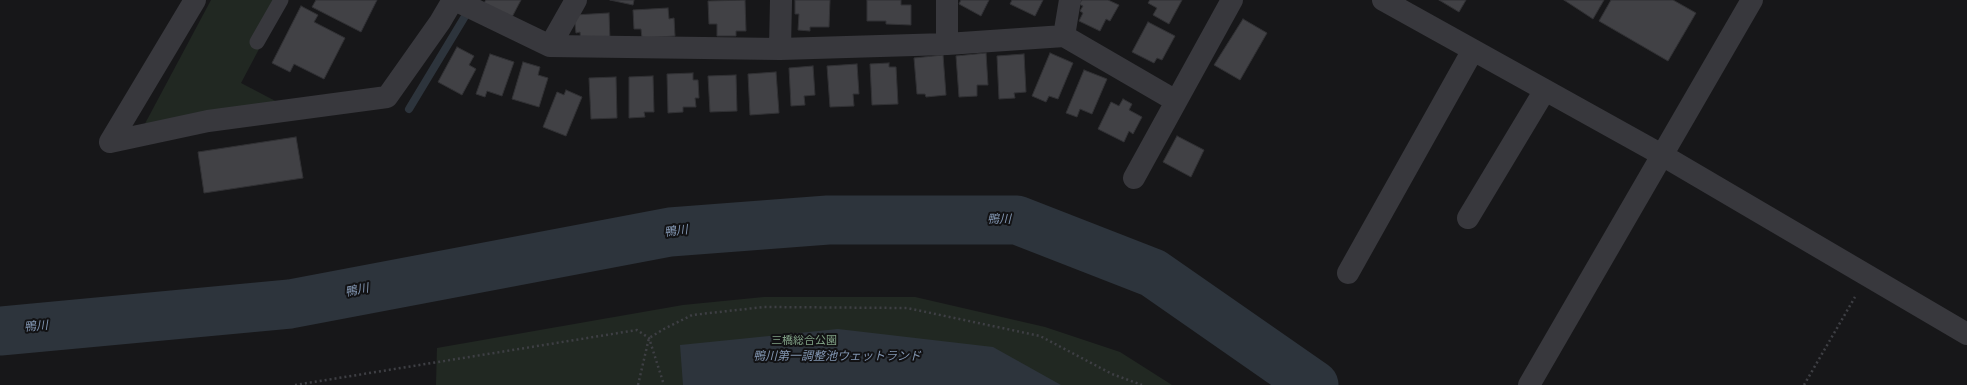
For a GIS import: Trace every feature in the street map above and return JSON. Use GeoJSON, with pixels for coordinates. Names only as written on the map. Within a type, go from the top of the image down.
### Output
{"type":"FeatureCollection","features":[{"type":"Feature","properties":{"kind":"street"},"geometry":{"type":"LineString","coordinates":[[195,0],[110,142],[208,121],[387,97],[454,0],[550,46],[780,49],[947,44],[1064,36],[1176,101]]}},
{"type":"Feature","properties":{"kind":"street"},"geometry":{"type":"LineString","coordinates":[[550,46],[576,0]]}},
{"type":"Feature","properties":{"kind":"street"},"geometry":{"type":"LineString","coordinates":[[780,49],[781,0]]}},
{"type":"Feature","properties":{"kind":"street"},"geometry":{"type":"LineString","coordinates":[[947,0],[947,44]]}},
{"type":"Feature","properties":{"kind":"street"},"geometry":{"type":"LineString","coordinates":[[1064,36],[1070,0]]}},
{"type":"Feature","properties":{"kind":"street"},"geometry":{"type":"LineString","coordinates":[[1134,178],[1232,0]]}},
{"type":"Feature","properties":{"kind":"street"},"geometry":{"type":"LineString","coordinates":[[1383,0],[1662,155],[1967,334]]}},
{"type":"Feature","properties":{"kind":"street"},"geometry":{"type":"LineString","coordinates":[[1529,385],[1752,0]]}},
{"type":"Feature","properties":{"kind":"street"},"geometry":{"type":"LineString","coordinates":[[1348,273],[1473,50]]}},
{"type":"Feature","properties":{"kind":"street"},"geometry":{"type":"LineString","coordinates":[[1468,218],[1545,90]]}},
{"type":"Feature","properties":{"kind":"lane"},"geometry":{"type":"LineString","coordinates":[[257,42],[281,0]]}},
{"type":"Feature","properties":{"kind":"path"},"geometry":{"type":"LineString","coordinates":[[1804,385],[1867,276]]}},
{"type":"Feature","properties":{"kind":"path"},"geometry":{"type":"LineString","coordinates":[[638,385],[649,338],[692,315],[757,308],[907,308],[1040,336],[1112,374],[1142,385]]}},
{"type":"Feature","properties":{"kind":"path"},"geometry":{"type":"LineString","coordinates":[[295,385],[638,330],[649,338],[664,385]]}},
{"type":"Feature","properties":{"kind":"green space"},"geometry":{"type":"Polygon","coordinates":[[[211,0],[275,0],[250,43],[259,49],[241,83],[283,105],[140,133],[211,0]]]}},
{"type":"Feature","properties":{"kind":"green space","name":"三橋総合公園"},"geometry":{"type":"Polygon","coordinates":[[[764,297],[915,297],[1045,327],[1120,352],[1172,385],[436,385],[437,348],[683,305],[764,297]]]}},
{"type":"Feature","properties":{"kind":"water","name":"鴨川第一調整池ウェットランド"},"geometry":{"type":"Polygon","coordinates":[[[838,329],[993,347],[1061,385],[683,385],[680,345],[838,329]]]}},
{"type":"Feature","properties":{"kind":"building"},"geometry":{"type":"Polygon","coordinates":[[[316,0],[377,0],[361,32],[312,7],[316,0]]]}},
{"type":"Feature","properties":{"kind":"building"},"geometry":{"type":"Polygon","coordinates":[[[486,0],[521,0],[511,19],[483,4],[486,0]]]}},
{"type":"Feature","properties":{"kind":"building"},"geometry":{"type":"Polygon","coordinates":[[[610,0],[634,0],[633,5],[610,0]]]}},
{"type":"Feature","properties":{"kind":"building"},"geometry":{"type":"Polygon","coordinates":[[[745,0],[746,31],[736,31],[736,36],[717,36],[717,24],[709,24],[708,1],[745,0]]]}},
{"type":"Feature","properties":{"kind":"building"},"geometry":{"type":"Polygon","coordinates":[[[795,0],[830,0],[829,27],[810,27],[810,31],[798,30],[799,14],[795,14],[795,0]]]}},
{"type":"Feature","properties":{"kind":"building"},"geometry":{"type":"Polygon","coordinates":[[[867,0],[901,0],[901,5],[911,5],[911,25],[886,24],[886,21],[867,21],[867,0]]]}},
{"type":"Feature","properties":{"kind":"building"},"geometry":{"type":"Polygon","coordinates":[[[961,0],[989,0],[981,16],[959,4],[961,0]]]}},
{"type":"Feature","properties":{"kind":"building"},"geometry":{"type":"Polygon","coordinates":[[[1012,0],[1043,0],[1035,16],[1010,4],[1012,0]]]}},
{"type":"Feature","properties":{"kind":"building"},"geometry":{"type":"Polygon","coordinates":[[[1082,0],[1108,0],[1119,5],[1110,21],[1106,19],[1100,31],[1079,21],[1083,13],[1080,11],[1083,6],[1079,4],[1082,0]]]}},
{"type":"Feature","properties":{"kind":"building"},"geometry":{"type":"Polygon","coordinates":[[[1150,0],[1182,0],[1169,24],[1153,15],[1157,8],[1148,3],[1150,0]]]}},
{"type":"Feature","properties":{"kind":"building"},"geometry":{"type":"Polygon","coordinates":[[[1439,0],[1466,0],[1459,12],[1439,0]]]}},
{"type":"Feature","properties":{"kind":"building"},"geometry":{"type":"Polygon","coordinates":[[[1564,0],[1604,0],[1593,19],[1564,0]]]}},
{"type":"Feature","properties":{"kind":"building"},"geometry":{"type":"Polygon","coordinates":[[[1611,0],[1673,0],[1696,13],[1668,61],[1599,21],[1611,0]]]}},
{"type":"Feature","properties":{"kind":"building"},"geometry":{"type":"Polygon","coordinates":[[[301,6],[318,15],[314,22],[345,38],[324,79],[294,64],[290,72],[272,63],[301,6]]]}},
{"type":"Feature","properties":{"kind":"building"},"geometry":{"type":"Polygon","coordinates":[[[668,8],[669,19],[674,18],[675,36],[642,38],[641,29],[634,29],[633,10],[668,8]]]}},
{"type":"Feature","properties":{"kind":"building"},"geometry":{"type":"Polygon","coordinates":[[[609,13],[610,41],[581,43],[580,32],[576,33],[574,15],[609,13]]]}},
{"type":"Feature","properties":{"kind":"building"},"geometry":{"type":"Polygon","coordinates":[[[1243,19],[1267,33],[1240,80],[1214,65],[1243,19]]]}},
{"type":"Feature","properties":{"kind":"building"},"geometry":{"type":"Polygon","coordinates":[[[1148,22],[1175,36],[1162,60],[1157,58],[1154,63],[1132,52],[1148,22]]]}},
{"type":"Feature","properties":{"kind":"building"},"geometry":{"type":"Polygon","coordinates":[[[457,47],[474,56],[469,65],[476,69],[462,95],[438,82],[457,47]]]}},
{"type":"Feature","properties":{"kind":"building"},"geometry":{"type":"Polygon","coordinates":[[[986,53],[988,85],[977,85],[977,96],[959,97],[956,56],[986,53]]]}},
{"type":"Feature","properties":{"kind":"building"},"geometry":{"type":"Polygon","coordinates":[[[1050,53],[1073,63],[1058,99],[1049,96],[1046,102],[1032,96],[1050,53]]]}},
{"type":"Feature","properties":{"kind":"building"},"geometry":{"type":"Polygon","coordinates":[[[490,54],[514,62],[502,96],[487,91],[485,97],[476,94],[490,54]]]}},
{"type":"Feature","properties":{"kind":"building"},"geometry":{"type":"Polygon","coordinates":[[[1024,54],[1026,92],[1014,93],[1015,98],[999,99],[997,56],[1024,54]]]}},
{"type":"Feature","properties":{"kind":"building"},"geometry":{"type":"Polygon","coordinates":[[[943,55],[946,95],[926,97],[925,94],[917,94],[914,58],[943,55]]]}},
{"type":"Feature","properties":{"kind":"building"},"geometry":{"type":"Polygon","coordinates":[[[523,62],[540,67],[538,75],[548,78],[539,107],[512,99],[523,62]]]}},
{"type":"Feature","properties":{"kind":"building"},"geometry":{"type":"Polygon","coordinates":[[[889,63],[889,67],[896,67],[898,104],[872,105],[870,64],[889,63]]]}},
{"type":"Feature","properties":{"kind":"building"},"geometry":{"type":"Polygon","coordinates":[[[857,64],[859,94],[853,94],[854,106],[830,107],[827,66],[857,64]]]}},
{"type":"Feature","properties":{"kind":"building"},"geometry":{"type":"Polygon","coordinates":[[[813,66],[815,95],[804,96],[805,105],[791,106],[789,68],[813,66]]]}},
{"type":"Feature","properties":{"kind":"building"},"geometry":{"type":"Polygon","coordinates":[[[1084,70],[1107,79],[1092,114],[1080,109],[1077,117],[1066,113],[1084,70]]]}},
{"type":"Feature","properties":{"kind":"building"},"geometry":{"type":"Polygon","coordinates":[[[776,72],[779,113],[750,115],[748,74],[776,72]]]}},
{"type":"Feature","properties":{"kind":"building"},"geometry":{"type":"Polygon","coordinates":[[[693,73],[693,80],[698,80],[699,98],[695,98],[696,107],[683,107],[683,112],[668,113],[667,74],[693,73]]]}},
{"type":"Feature","properties":{"kind":"building"},"geometry":{"type":"Polygon","coordinates":[[[736,75],[737,111],[710,112],[708,76],[736,75]]]}},
{"type":"Feature","properties":{"kind":"building"},"geometry":{"type":"Polygon","coordinates":[[[653,76],[654,112],[644,112],[645,117],[629,118],[629,77],[653,76]]]}},
{"type":"Feature","properties":{"kind":"building"},"geometry":{"type":"Polygon","coordinates":[[[616,77],[617,118],[591,119],[589,78],[616,77]]]}},
{"type":"Feature","properties":{"kind":"building"},"geometry":{"type":"Polygon","coordinates":[[[566,90],[582,97],[566,136],[543,127],[557,92],[564,95],[566,90]]]}},
{"type":"Feature","properties":{"kind":"building"},"geometry":{"type":"Polygon","coordinates":[[[1123,99],[1132,104],[1129,110],[1142,117],[1133,134],[1129,131],[1124,142],[1098,129],[1111,102],[1119,106],[1123,99]]]}},
{"type":"Feature","properties":{"kind":"building"},"geometry":{"type":"Polygon","coordinates":[[[1177,136],[1204,150],[1191,177],[1163,162],[1177,136]]]}},
{"type":"Feature","properties":{"kind":"building"},"geometry":{"type":"Polygon","coordinates":[[[296,137],[303,178],[204,193],[198,152],[296,137]]]}},
{"type":"Feature","properties":{"kind":"waterway"},"geometry":{"type":"LineString","coordinates":[[409,109],[470,8]]}},
{"type":"Feature","properties":{"kind":"waterway","name":"鴨川"},"geometry":{"type":"LineString","coordinates":[[0,331],[290,304],[670,232],[828,220],[1017,220],[1153,273],[1314,385]]}}]}
